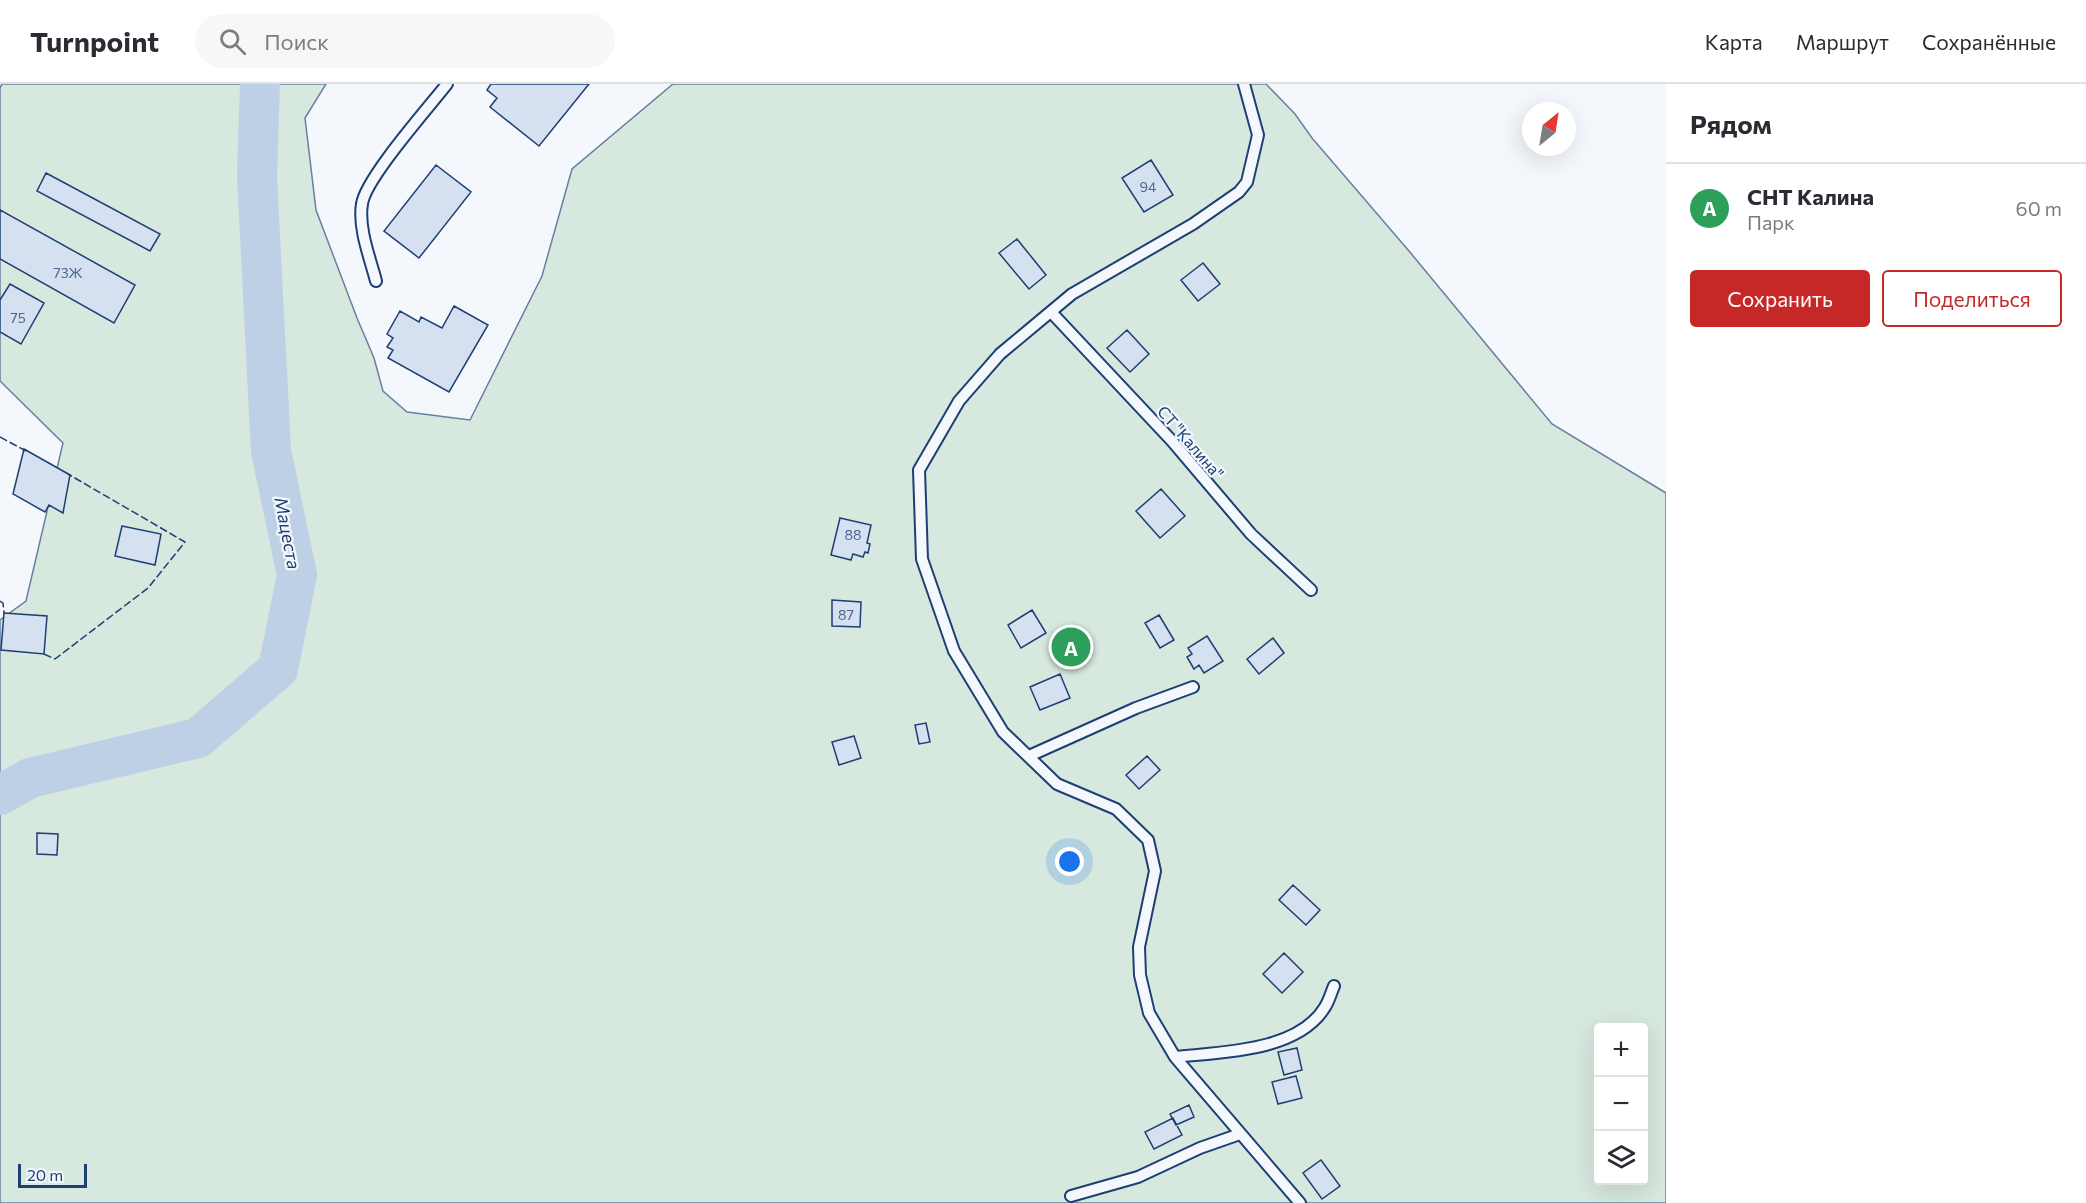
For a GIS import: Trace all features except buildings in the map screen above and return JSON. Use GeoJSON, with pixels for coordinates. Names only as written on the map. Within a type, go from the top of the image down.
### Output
{"type":"FeatureCollection","features":[{"type":"Feature","properties":{"kind":"lane"},"geometry":{"type":"LineString","coordinates":[[376,281],[363,227],[362,203],[371,182],[447,84]]}},
{"type":"Feature","properties":{"kind":"lane"},"geometry":{"type":"LineString","coordinates":[[1244,84],[1258,135],[1247,182],[1239,192],[1193,224],[1072,294],[1000,354],[959,401],[919,470],[922,559],[954,651],[1003,732],[1057,784],[1116,809],[1148,840],[1155,871],[1139,947],[1140,975],[1149,1013],[1175,1057],[1300,1203]]}},
{"type":"Feature","properties":{"kind":"lane","name":"СТ \"Калина\""},"geometry":{"type":"LineString","coordinates":[[1051,312],[1172,441],[1251,534],[1311,590]]}},
{"type":"Feature","properties":{"kind":"lane"},"geometry":{"type":"LineString","coordinates":[[1029,756],[1136,708],[1193,687]]}},
{"type":"Feature","properties":{"kind":"lane"},"geometry":{"type":"LineString","coordinates":[[1175,1057],[1276,1044],[1308,1026],[1324,1009],[1334,986]]}},
{"type":"Feature","properties":{"kind":"lane"},"geometry":{"type":"LineString","coordinates":[[1071,1196],[1138,1178],[1200,1148],[1240,1134]]}},
{"type":"Feature","properties":{"kind":"shaded area"},"geometry":{"type":"Polygon","coordinates":[[[2,84],[326,84],[305,118],[316,210],[374,358],[383,391],[407,412],[470,420],[542,276],[572,169],[673,84],[1266,84],[1295,114],[1312,138],[1552,424],[1666,493],[1666,1203],[0,1203],[0,620],[26,601],[63,443],[0,381],[0,88],[2,84]]]}},
{"type":"Feature","properties":{"kind":"waterway","name":"Мацеста"},"geometry":{"type":"LineString","coordinates":[[0,795],[30,778],[198,738],[278,669],[297,575],[271,451],[257,176],[260,84]]}},
{"type":"Feature","properties":{"kind":"fence"},"geometry":{"type":"LineString","coordinates":[[0,437],[26,451]]}},
{"type":"Feature","properties":{"kind":"fence"},"geometry":{"type":"LineString","coordinates":[[44,654],[55,659],[148,588],[185,542],[68,474]]}},
{"type":"Feature","properties":{"kind":"fence"},"geometry":{"type":"LineString","coordinates":[[0,601],[3,603],[4,613]]}},
{"type":"Feature","properties":{"kind":"place","name":"СНТ Калина"},"geometry":{"type":"Point","coordinates":[1071,647]}}]}
